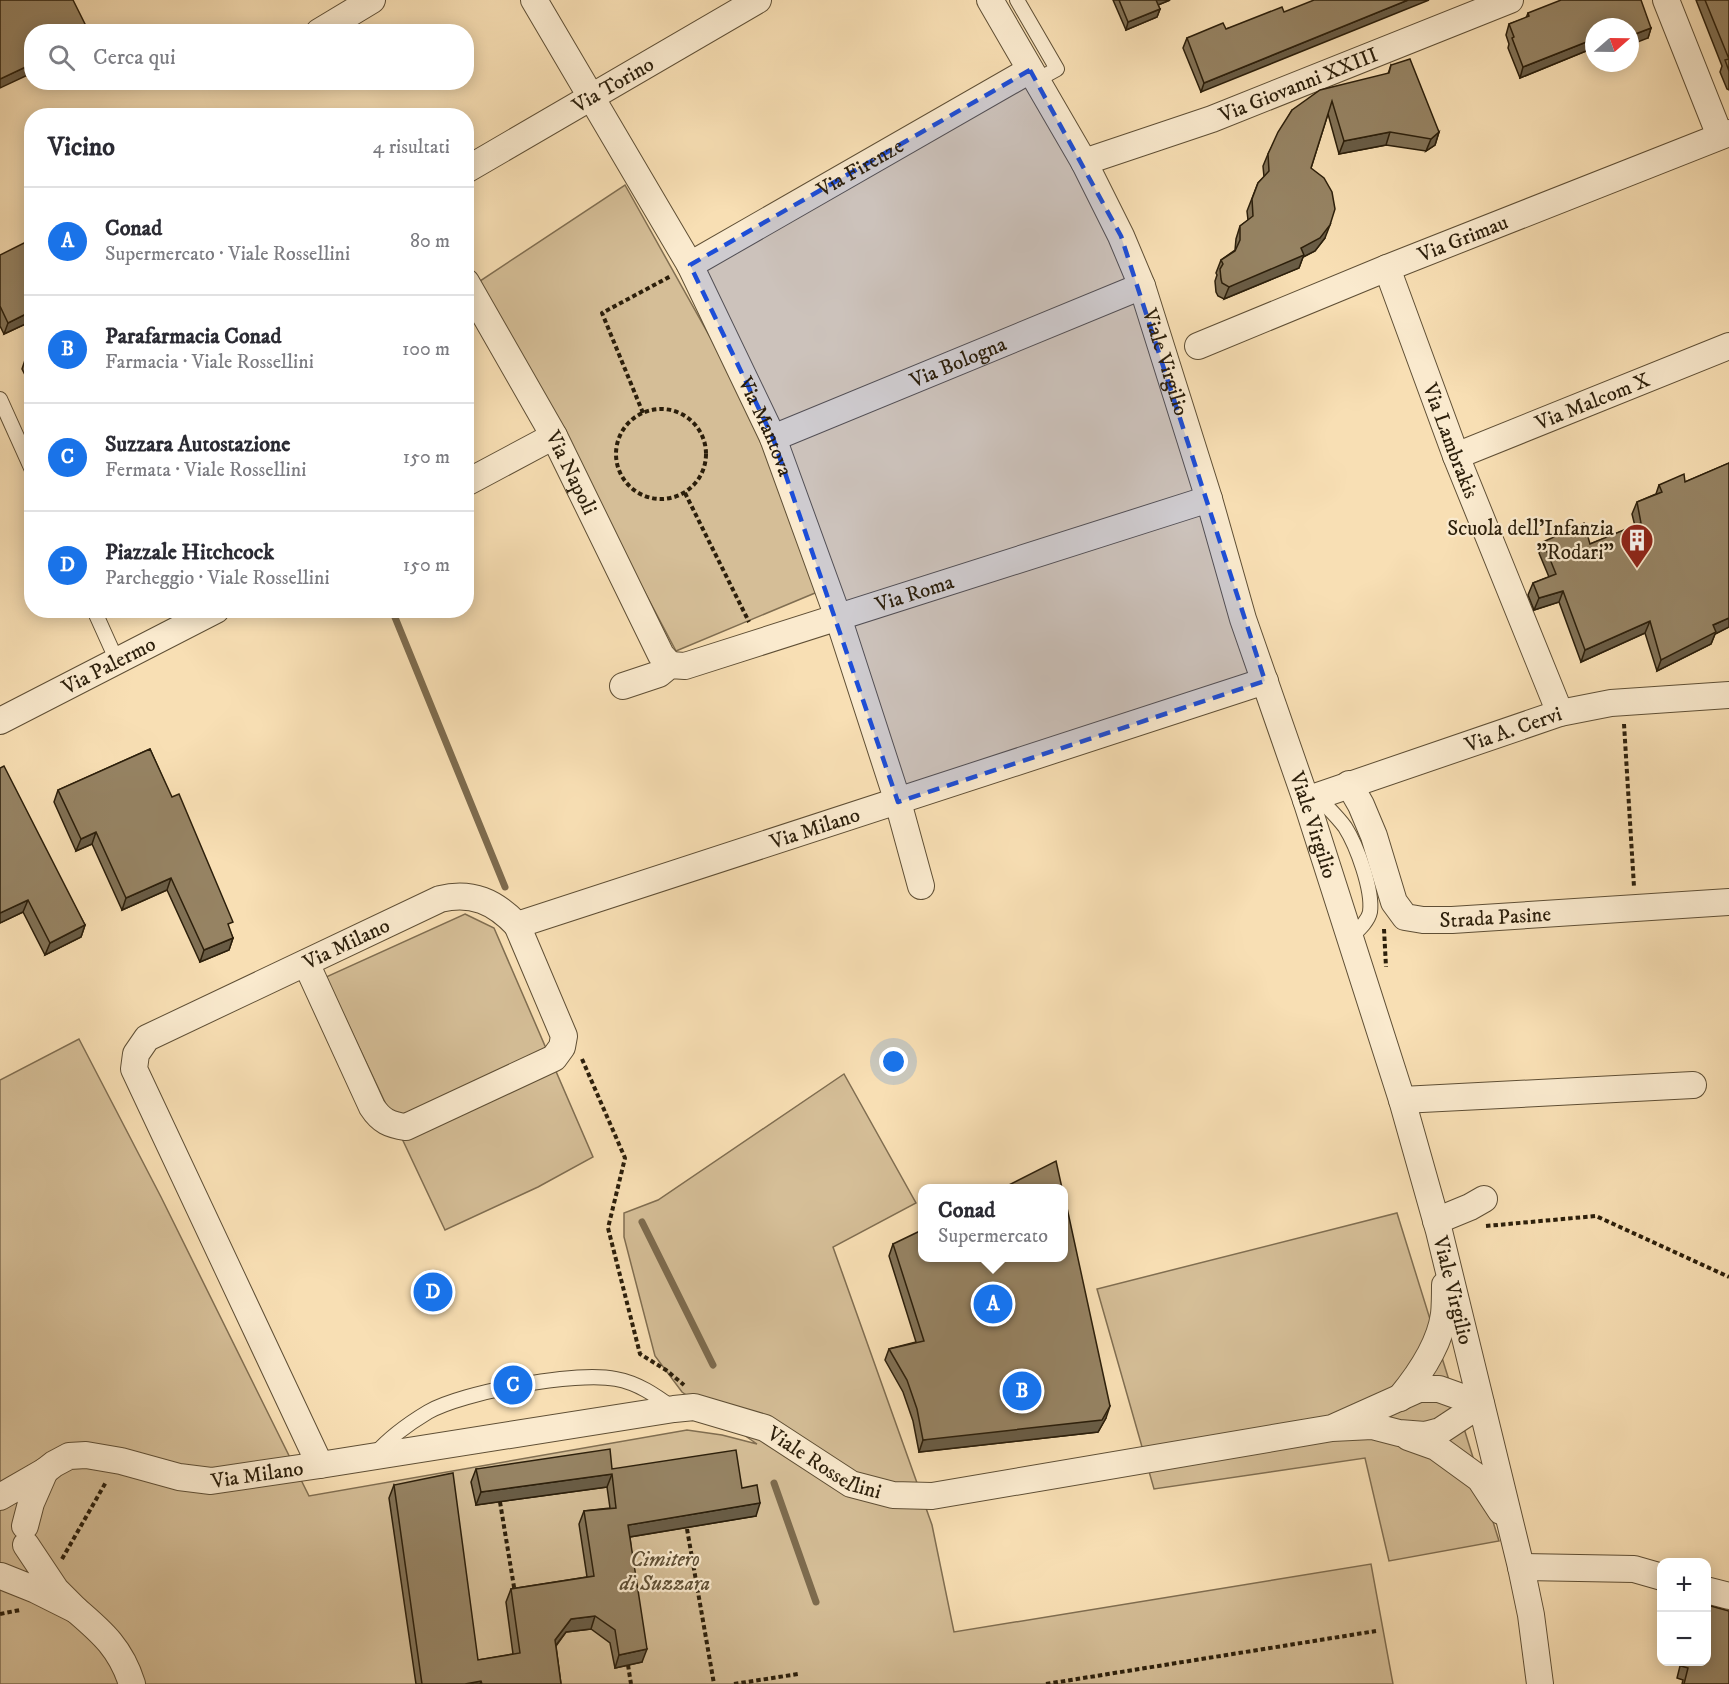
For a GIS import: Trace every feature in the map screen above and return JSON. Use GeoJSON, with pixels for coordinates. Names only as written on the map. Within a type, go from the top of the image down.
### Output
{"type":"FeatureCollection","features":[{"type":"Feature","properties":{"kind":"street"},"geometry":{"type":"LineString","coordinates":[[332,24],[372,0]]}},
{"type":"Feature","properties":{"kind":"street","name":"Via Mantova"},"geometry":{"type":"LineString","coordinates":[[534,0],[690,265],[773,438],[838,617],[898,802],[921,886]]}},
{"type":"Feature","properties":{"kind":"street","name":"Via Torino"},"geometry":{"type":"LineString","coordinates":[[474,165],[758,0]]}},
{"type":"Feature","properties":{"kind":"street","name":"Viale Virgilio"},"geometry":{"type":"LineString","coordinates":[[990,0],[1041,73],[1121,236],[1142,286],[1209,499],[1243,619],[1311,798],[1350,938],[1402,1100],[1436,1221],[1521,1567],[1531,1615],[1540,1684]]}},
{"type":"Feature","properties":{"kind":"street","name":"Via Giovanni XXIII"},"geometry":{"type":"LineString","coordinates":[[1084,162],[1212,119],[1510,0]]}},
{"type":"Feature","properties":{"kind":"street"},"geometry":{"type":"LineString","coordinates":[[1666,0],[1725,135]]}},
{"type":"Feature","properties":{"kind":"street","name":"Via Firenze"},"geometry":{"type":"LineString","coordinates":[[690,265],[1041,73]]}},
{"type":"Feature","properties":{"kind":"street","name":"Via Grimau"},"geometry":{"type":"LineString","coordinates":[[1198,346],[1387,268],[1725,135]]}},
{"type":"Feature","properties":{"kind":"street","name":"Via Lambrakis"},"geometry":{"type":"LineString","coordinates":[[1387,268],[1456,456],[1560,713]]}},
{"type":"Feature","properties":{"kind":"street","name":"Via Bologna"},"geometry":{"type":"LineString","coordinates":[[773,438],[1142,286]]}},
{"type":"Feature","properties":{"kind":"street","name":"Via Napoli"},"geometry":{"type":"LineString","coordinates":[[474,296],[554,436],[661,655],[670,665]]}},
{"type":"Feature","properties":{"kind":"street","name":"Via Malcom X"},"geometry":{"type":"LineString","coordinates":[[1456,456],[1729,346]]}},
{"type":"Feature","properties":{"kind":"street"},"geometry":{"type":"LineString","coordinates":[[474,479],[554,436]]}},
{"type":"Feature","properties":{"kind":"street","name":"Via Roma"},"geometry":{"type":"LineString","coordinates":[[623,686],[659,674],[670,665],[685,666],[1209,499]]}},
{"type":"Feature","properties":{"kind":"street","name":"Via Palermo"},"geometry":{"type":"LineString","coordinates":[[0,721],[201,618]]}},
{"type":"Feature","properties":{"kind":"street","name":"Via Milano"},"geometry":{"type":"LineString","coordinates":[[0,1497],[69,1456],[86,1455],[121,1461],[179,1477],[211,1481],[320,1465],[134,1069],[136,1054],[147,1038],[441,899],[454,895],[490,903],[505,912],[517,925],[1265,681]]}},
{"type":"Feature","properties":{"kind":"street","name":"Via A. Cervi"},"geometry":{"type":"LineString","coordinates":[[1311,798],[1560,713],[1611,703],[1729,695]]}},
{"type":"Feature","properties":{"kind":"street","name":"Strada Pasine"},"geometry":{"type":"LineString","coordinates":[[1349,784],[1374,836],[1394,902],[1405,917],[1423,920],[1729,902]]}},
{"type":"Feature","properties":{"kind":"street"},"geometry":{"type":"LineString","coordinates":[[306,963],[372,1107],[379,1118],[390,1125],[406,1127],[554,1058],[560,1050],[564,1036],[517,925]]}},
{"type":"Feature","properties":{"kind":"street"},"geometry":{"type":"LineString","coordinates":[[1402,1100],[1693,1085]]}},
{"type":"Feature","properties":{"kind":"street"},"geometry":{"type":"LineString","coordinates":[[1436,1221],[1484,1199]]}},
{"type":"Feature","properties":{"kind":"street"},"geometry":{"type":"LineString","coordinates":[[1400,1398],[1419,1375],[1431,1353],[1444,1316],[1446,1261]]}},
{"type":"Feature","properties":{"kind":"street"},"geometry":{"type":"LineString","coordinates":[[1332,1428],[1419,1389],[1439,1389],[1481,1404]]}},
{"type":"Feature","properties":{"kind":"street"},"geometry":{"type":"LineString","coordinates":[[1399,1433],[1425,1435],[1440,1431],[1481,1404]]}},
{"type":"Feature","properties":{"kind":"street","name":"Viale Rossellini"},"geometry":{"type":"LineString","coordinates":[[320,1465],[684,1408],[765,1428],[851,1484],[893,1495],[932,1496],[1332,1428]]}},
{"type":"Feature","properties":{"kind":"street"},"geometry":{"type":"LineString","coordinates":[[1332,1428],[1371,1426],[1436,1446],[1480,1479],[1510,1524]]}},
{"type":"Feature","properties":{"kind":"street"},"geometry":{"type":"LineString","coordinates":[[1,1576],[21,1562],[31,1503],[45,1471]]}},
{"type":"Feature","properties":{"kind":"street"},"geometry":{"type":"LineString","coordinates":[[0,1502],[19,1515],[26,1536],[56,1590],[106,1635],[120,1653],[132,1684]]}},
{"type":"Feature","properties":{"kind":"street"},"geometry":{"type":"LineString","coordinates":[[1521,1567],[1634,1569],[1657,1576]]}},
{"type":"Feature","properties":{"kind":"street"},"geometry":{"type":"LineString","coordinates":[[1,1576],[76,1610]]}},
{"type":"Feature","properties":{"kind":"street"},"geometry":{"type":"LineString","coordinates":[[1711,1591],[1729,1596]]}},
{"type":"Feature","properties":{"kind":"lane"},"geometry":{"type":"LineString","coordinates":[[1017,0],[1041,73]]}},
{"type":"Feature","properties":{"kind":"lane"},"geometry":{"type":"LineString","coordinates":[[0,399],[24,452]]}},
{"type":"Feature","properties":{"kind":"lane"},"geometry":{"type":"LineString","coordinates":[[98,618],[117,662]]}},
{"type":"Feature","properties":{"kind":"lane"},"geometry":{"type":"LineString","coordinates":[[372,1457],[391,1436],[430,1411],[467,1396],[527,1384],[580,1377],[616,1379],[646,1389],[684,1408]]}},
{"type":"Feature","properties":{"kind":"path"},"geometry":{"type":"LineString","coordinates":[[643,413],[602,313],[690,265]]}},
{"type":"Feature","properties":{"kind":"path"},"geometry":{"type":"LineString","coordinates":[[658,409],[673,411],[686,417],[697,427],[704,440],[706,455],[703,470],[696,483],[685,493],[671,498],[657,499],[642,495],[630,487],[622,475],[617,461],[617,446],[622,433],[631,421],[643,413],[658,409]]}},
{"type":"Feature","properties":{"kind":"path"},"geometry":{"type":"LineString","coordinates":[[685,493],[759,642]]}},
{"type":"Feature","properties":{"kind":"path"},"geometry":{"type":"LineString","coordinates":[[1611,703],[1624,723],[1635,908]]}},
{"type":"Feature","properties":{"kind":"path"},"geometry":{"type":"LineString","coordinates":[[560,1050],[578,1054],[582,1060],[625,1158],[608,1228],[640,1354],[666,1370],[698,1395],[684,1408]]}},
{"type":"Feature","properties":{"kind":"path"},"geometry":{"type":"LineString","coordinates":[[1484,1227],[1596,1216],[1729,1277]]}},
{"type":"Feature","properties":{"kind":"path"},"geometry":{"type":"LineString","coordinates":[[500,1502],[517,1600]]}},
{"type":"Feature","properties":{"kind":"path"},"geometry":{"type":"LineString","coordinates":[[687,1529],[714,1684]]}},
{"type":"Feature","properties":{"kind":"path"},"geometry":{"type":"LineString","coordinates":[[1046,1684],[1376,1631]]}},
{"type":"Feature","properties":{"kind":"path"},"geometry":{"type":"LineString","coordinates":[[628,1665],[631,1684]]}},
{"type":"Feature","properties":{"kind":"path"},"geometry":{"type":"LineString","coordinates":[[734,1684],[798,1674]]}},
{"type":"Feature","properties":{"kind":"highlighted area"},"geometry":{"type":"Polygon","coordinates":[[[1030,70],[1121,236],[1265,681],[898,802],[773,438],[690,265],[1030,70]]]}},
{"type":"Feature","properties":{"kind":"green space"},"geometry":{"type":"Polygon","coordinates":[[[625,185],[766,437],[827,588],[676,651],[480,281],[625,185]]]}},
{"type":"Feature","properties":{"kind":"green space"},"geometry":{"type":"Polygon","coordinates":[[[465,914],[494,928],[593,1157],[538,1187],[445,1230],[326,977],[465,914]]]}},
{"type":"Feature","properties":{"kind":"green space","name":"Cimitero di Suzzara"},"geometry":{"type":"Polygon","coordinates":[[[79,1039],[161,1197],[309,1496],[687,1430],[722,1435],[757,1444],[682,1392],[655,1356],[624,1237],[624,1213],[658,1200],[844,1074],[916,1203],[833,1247],[932,1525],[954,1632],[1371,1564],[1393,1684],[0,1684],[0,1080],[79,1039]]]}},
{"type":"Feature","properties":{"kind":"green space"},"geometry":{"type":"Polygon","coordinates":[[[1397,1213],[1499,1541],[1389,1561],[1365,1458],[1154,1489],[1097,1289],[1397,1213]]]}},
{"type":"Feature","properties":{"kind":"building"},"geometry":{"type":"Polygon","coordinates":[[[0,0],[73,0],[85,24],[24,24],[24,68],[0,79],[0,0]]]}},
{"type":"Feature","properties":{"kind":"building"},"geometry":{"type":"Polygon","coordinates":[[[1119,0],[1156,0],[1160,9],[1128,22],[1119,0]]]}},
{"type":"Feature","properties":{"kind":"building"},"geometry":{"type":"Polygon","coordinates":[[[1314,0],[1408,0],[1204,83],[1187,38],[1223,23],[1226,29],[1282,7],[1284,12],[1314,0]]]}},
{"type":"Feature","properties":{"kind":"building"},"geometry":{"type":"Polygon","coordinates":[[[1561,0],[1641,0],[1651,28],[1639,33],[1639,18],[1585,18],[1585,43],[1523,67],[1509,24],[1529,16],[1528,13],[1561,0]]]}},
{"type":"Feature","properties":{"kind":"building"},"geometry":{"type":"Polygon","coordinates":[[[1705,0],[1729,0],[1729,59],[1705,0]]]}},
{"type":"Feature","properties":{"kind":"building"},"geometry":{"type":"Polygon","coordinates":[[[1410,59],[1439,132],[1431,139],[1390,132],[1344,141],[1332,101],[1311,168],[1324,178],[1332,192],[1335,209],[1330,225],[1320,238],[1301,248],[1304,255],[1229,287],[1222,283],[1220,269],[1223,264],[1221,260],[1235,251],[1240,240],[1240,226],[1253,216],[1252,199],[1258,183],[1269,171],[1268,154],[1292,110],[1320,90],[1389,73],[1391,65],[1410,59]]]}},
{"type":"Feature","properties":{"kind":"building"},"geometry":{"type":"Polygon","coordinates":[[[1729,59],[1729,71],[1725,60],[1729,59]]]}},
{"type":"Feature","properties":{"kind":"building"},"geometry":{"type":"Polygon","coordinates":[[[24,243],[24,315],[8,323],[0,306],[0,255],[24,243]]]}},
{"type":"Feature","properties":{"kind":"building","name":"Scuola dell'Infanzia \"Rodari\""},"geometry":{"type":"Polygon","coordinates":[[[1729,463],[1729,618],[1713,625],[1716,632],[1661,660],[1650,621],[1585,650],[1563,591],[1539,598],[1533,583],[1556,574],[1543,542],[1584,523],[1590,544],[1641,523],[1637,502],[1662,492],[1659,485],[1684,474],[1685,482],[1729,463]]]}},
{"type":"Feature","properties":{"kind":"building"},"geometry":{"type":"Polygon","coordinates":[[[150,749],[172,797],[179,794],[233,922],[228,924],[233,938],[204,950],[171,878],[126,898],[96,832],[81,839],[58,790],[150,749]]]}},
{"type":"Feature","properties":{"kind":"building"},"geometry":{"type":"Polygon","coordinates":[[[4,766],[85,925],[50,943],[28,900],[0,913],[0,768],[4,766]]]}},
{"type":"Feature","properties":{"kind":"building"},"geometry":{"type":"Polygon","coordinates":[[[1056,1161],[1061,1184],[1011,1184],[1056,1161]]]}},
{"type":"Feature","properties":{"kind":"building"},"geometry":{"type":"Polygon","coordinates":[[[1068,1212],[1110,1406],[1102,1420],[923,1440],[917,1409],[907,1380],[889,1349],[924,1341],[893,1244],[918,1232],[918,1262],[1068,1262],[1068,1212]]]}},
{"type":"Feature","properties":{"kind":"building"},"geometry":{"type":"Polygon","coordinates":[[[610,1449],[612,1469],[736,1450],[742,1488],[757,1485],[760,1503],[628,1525],[647,1649],[619,1655],[615,1630],[595,1616],[571,1619],[555,1640],[561,1684],[482,1684],[481,1681],[465,1684],[422,1684],[394,1485],[453,1473],[478,1660],[520,1653],[511,1589],[594,1576],[584,1511],[616,1508],[612,1474],[481,1492],[476,1469],[610,1449]]]}},
{"type":"Feature","properties":{"kind":"building"},"geometry":{"type":"Polygon","coordinates":[[[1711,1606],[1729,1611],[1729,1684],[1684,1684],[1688,1668],[1681,1666],[1711,1666],[1711,1606]]]}},
{"type":"Feature","properties":{"kind":"waterway"},"geometry":{"type":"LineString","coordinates":[[395,618],[505,887]]}},
{"type":"Feature","properties":{"kind":"waterway"},"geometry":{"type":"LineString","coordinates":[[642,1222],[713,1365]]}},
{"type":"Feature","properties":{"kind":"waterway"},"geometry":{"type":"LineString","coordinates":[[774,1483],[816,1602]]}},
{"type":"Feature","properties":{"kind":"place","name":"Scuola dell'Infanzia \"Rodari\""},"geometry":{"type":"Point","coordinates":[1637,569]}},
{"type":"Feature","properties":{"kind":"place","name":"Piazzale Hitchcock"},"geometry":{"type":"Point","coordinates":[433,1292]}},
{"type":"Feature","properties":{"kind":"place","name":"Conad"},"geometry":{"type":"Point","coordinates":[993,1304]}},
{"type":"Feature","properties":{"kind":"place","name":"Suzzara Autostazione"},"geometry":{"type":"Point","coordinates":[513,1385]}},
{"type":"Feature","properties":{"kind":"place","name":"Parafarmacia Conad"},"geometry":{"type":"Point","coordinates":[1022,1391]}}]}
